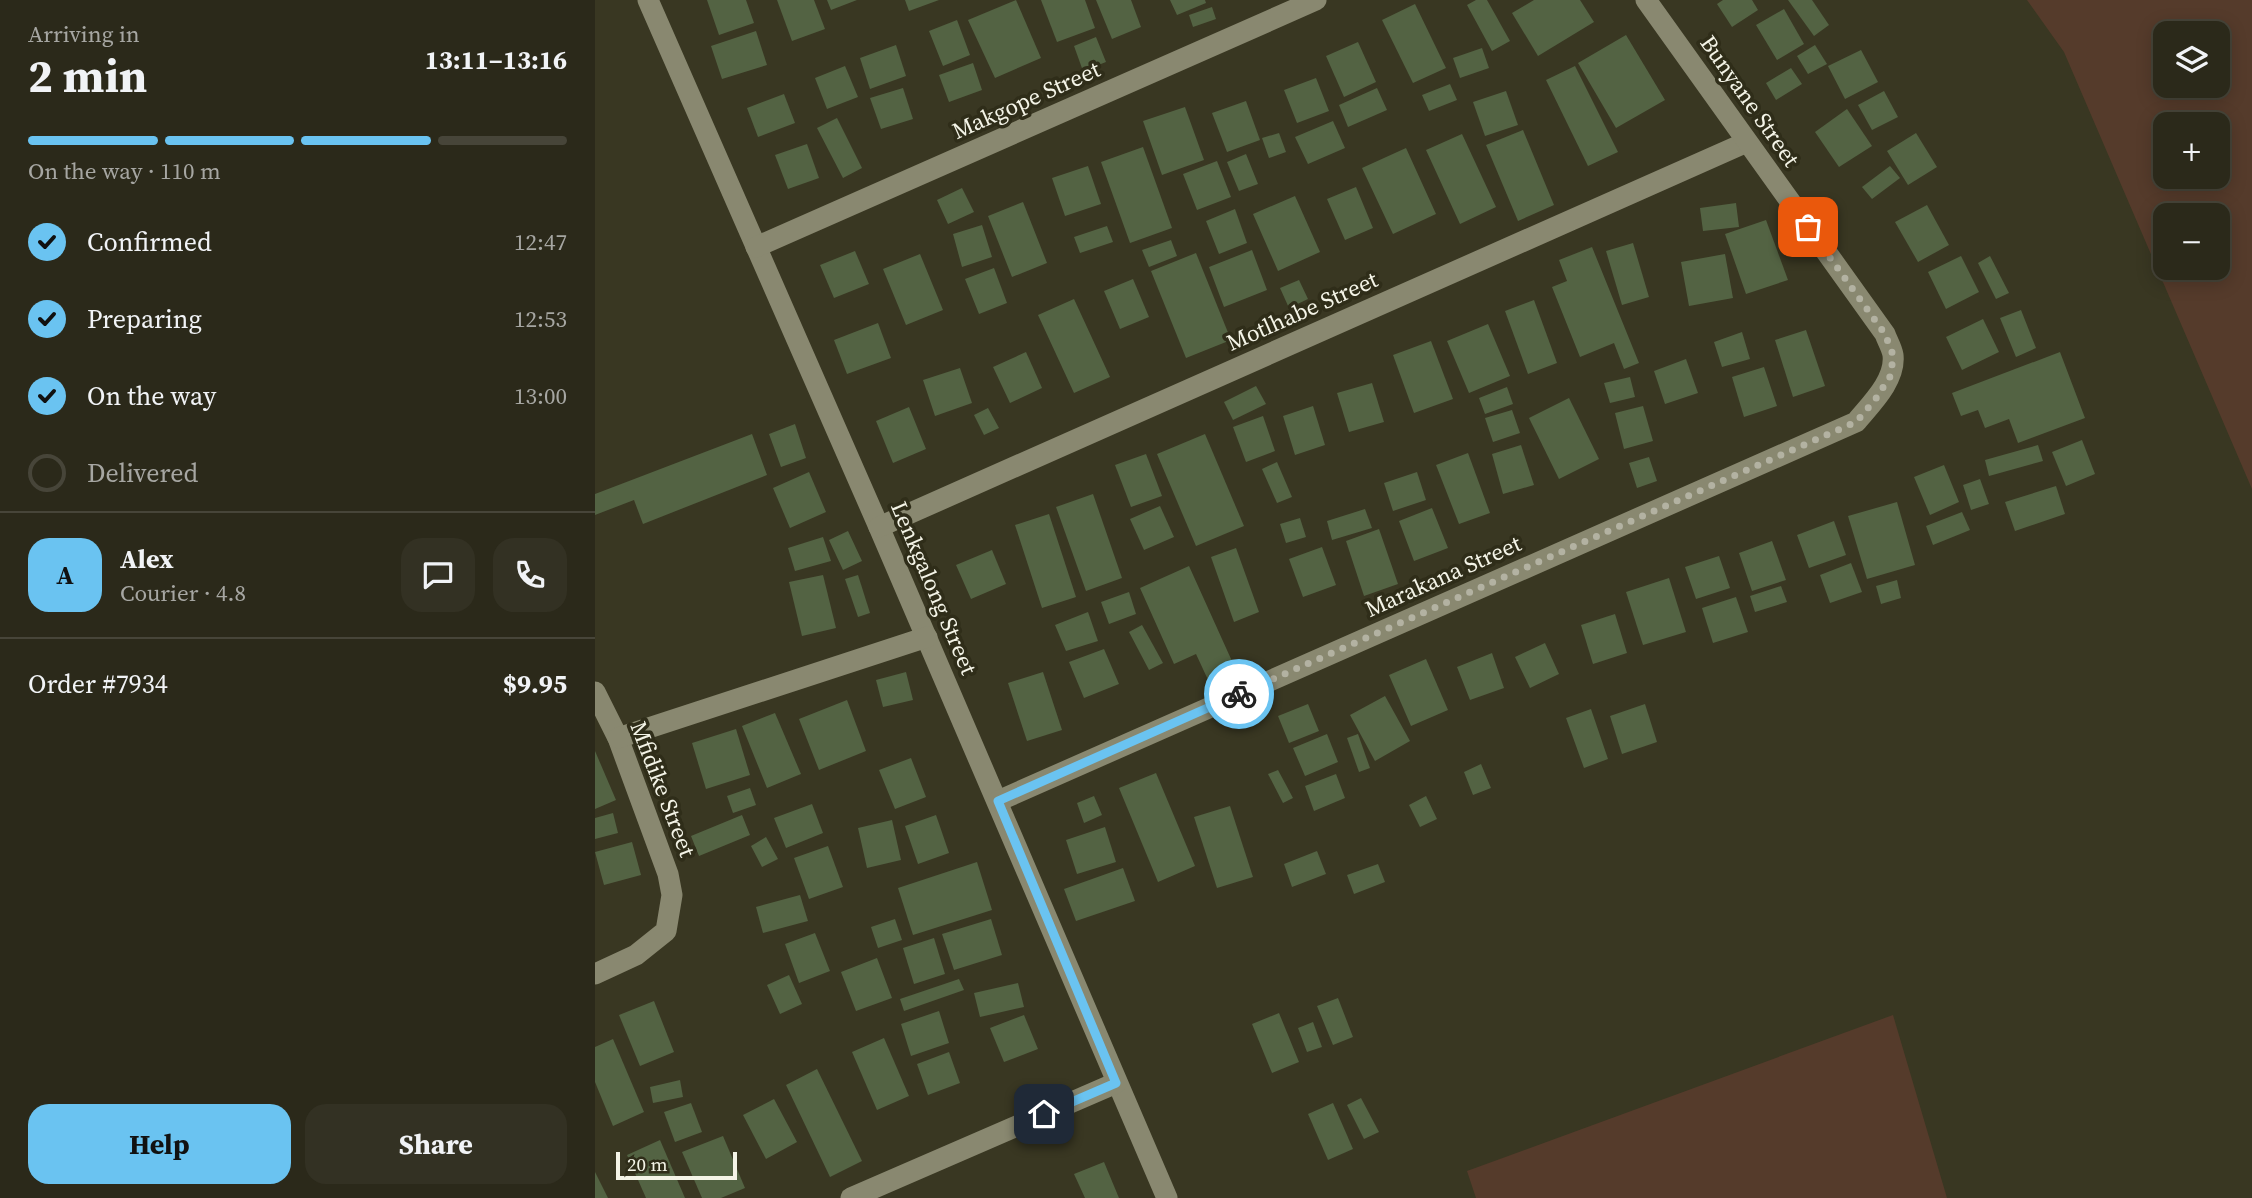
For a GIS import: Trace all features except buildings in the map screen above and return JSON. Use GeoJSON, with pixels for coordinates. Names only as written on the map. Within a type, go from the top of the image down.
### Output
{"type":"FeatureCollection","features":[{"type":"Feature","properties":{"kind":"street","name":"Lenkgalong Street"},"geometry":{"type":"LineString","coordinates":[[648,0],[880,527],[1167,1198]]}},
{"type":"Feature","properties":{"kind":"street","name":"Makgope Street"},"geometry":{"type":"LineString","coordinates":[[756,247],[1317,0]]}},
{"type":"Feature","properties":{"kind":"street","name":"Bunyane Street"},"geometry":{"type":"LineString","coordinates":[[1646,0],[1885,334],[1893,355],[1891,375]]}},
{"type":"Feature","properties":{"kind":"street","name":"Motlhabe Street"},"geometry":{"type":"LineString","coordinates":[[880,527],[1747,142]]}},
{"type":"Feature","properties":{"kind":"street","name":"Marakana Street"},"geometry":{"type":"LineString","coordinates":[[998,801],[1856,422],[1891,375]]}},
{"type":"Feature","properties":{"kind":"street"},"geometry":{"type":"LineString","coordinates":[[618,738],[927,637]]}},
{"type":"Feature","properties":{"kind":"street","name":"Mfidike Street"},"geometry":{"type":"LineString","coordinates":[[595,692],[618,738],[668,874],[672,895],[666,931],[636,955],[595,974]]}},
{"type":"Feature","properties":{"kind":"street"},"geometry":{"type":"LineString","coordinates":[[851,1198],[1116,1083]]}},
{"type":"Feature","properties":{"kind":"shaded area"},"geometry":{"type":"Polygon","coordinates":[[[2027,0],[2252,0],[2252,489],[2162,280],[2230,280],[2230,203],[2153,203],[2153,259],[2064,52],[2027,0]]]}},
{"type":"Feature","properties":{"kind":"shaded area"},"geometry":{"type":"Polygon","coordinates":[[[1893,1015],[1947,1198],[1476,1198],[1467,1171],[1893,1015]]]}},
{"type":"Feature","properties":{"kind":"way so far"},"geometry":{"type":"LineString","coordinates":[[1239,694],[1856,422],[1891,375],[1893,355],[1885,334],[1808,227]]}},
{"type":"Feature","properties":{"kind":"route"},"geometry":{"type":"LineString","coordinates":[[1044,1114],[1116,1083],[998,801],[1239,694]]}}]}
